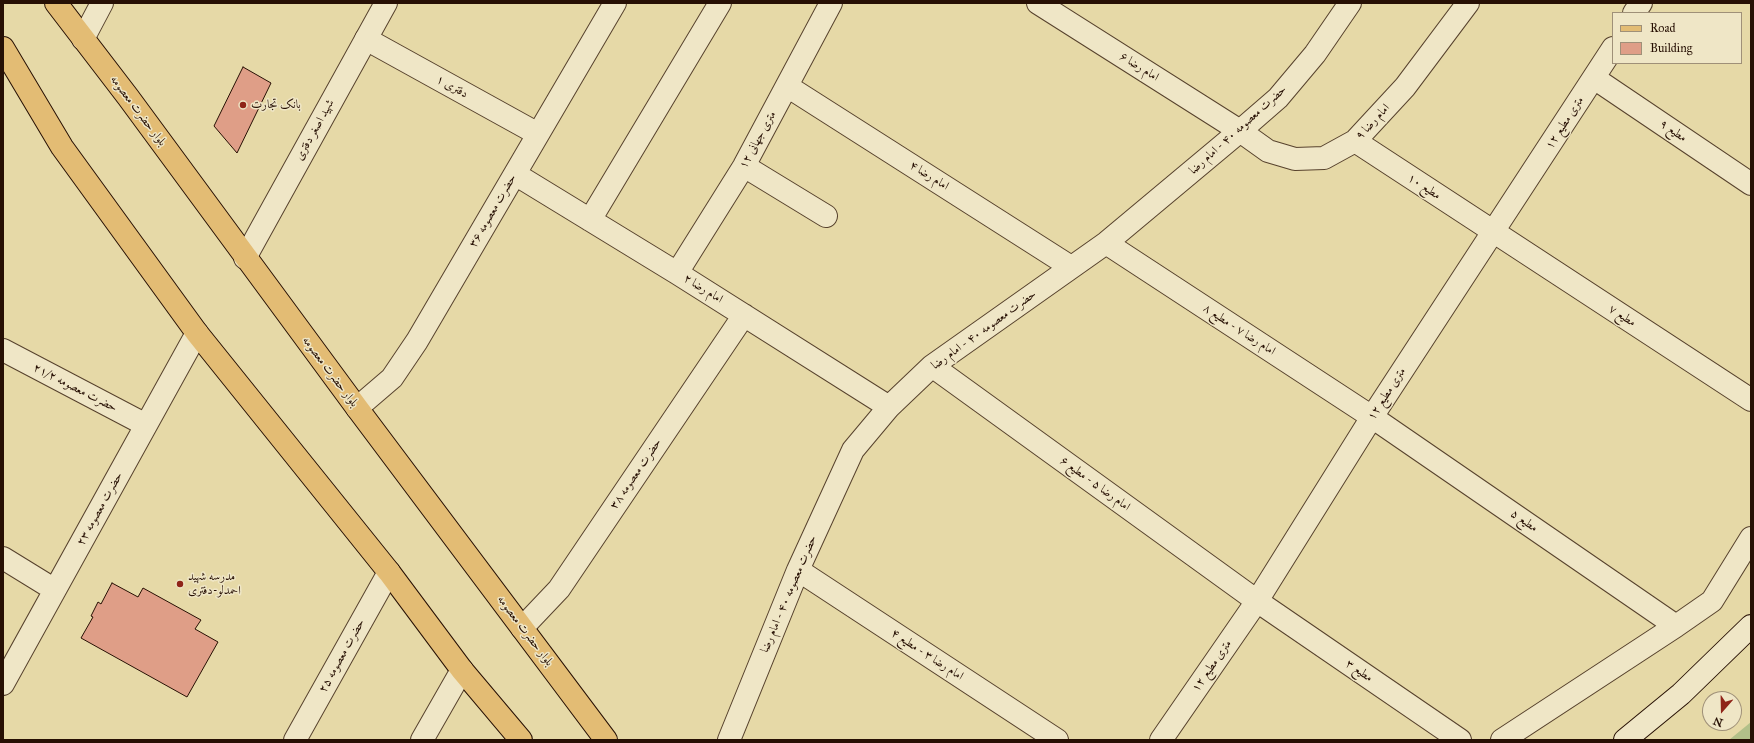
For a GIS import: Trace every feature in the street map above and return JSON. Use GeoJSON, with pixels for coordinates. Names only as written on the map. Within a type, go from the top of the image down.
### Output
{"type":"FeatureCollection","features":[{"type":"Feature","properties":{"kind":"main road","name":"بلوار حضرت معصومه"},"geometry":{"type":"LineString","coordinates":[[56,3],[606,740]]}},
{"type":"Feature","properties":{"kind":"main road"},"geometry":{"type":"LineString","coordinates":[[3,48],[62,148],[197,333],[389,572],[462,670],[521,740]]}},
{"type":"Feature","properties":{"kind":"street"},"geometry":{"type":"LineString","coordinates":[[83,39],[102,3]]}},
{"type":"Feature","properties":{"kind":"street","name":"شهید اصغر دفتری"},"geometry":{"type":"LineString","coordinates":[[245,258],[386,3]]}},
{"type":"Feature","properties":{"kind":"street","name":"حضرت معصومه ۳۶"},"geometry":{"type":"LineString","coordinates":[[357,408],[392,378],[417,342],[615,3]]}},
{"type":"Feature","properties":{"kind":"street"},"geometry":{"type":"LineString","coordinates":[[590,220],[720,3]]}},
{"type":"Feature","properties":{"kind":"street","name":"۱۲ متری جهانی"},"geometry":{"type":"LineString","coordinates":[[677,273],[744,166],[831,3]]}},
{"type":"Feature","properties":{"kind":"street","name":"امام رضا ۶"},"geometry":{"type":"LineString","coordinates":[[1038,3],[1240,131]]}},
{"type":"Feature","properties":{"kind":"street","name":"حضرت معصومه ۴۰ - امام رضا"},"geometry":{"type":"LineString","coordinates":[[729,740],[798,570],[853,450],[889,407],[932,366],[1106,243],[1278,98],[1315,54],[1350,3]]}},
{"type":"Feature","properties":{"kind":"street","name":"امام رضا ۹"},"geometry":{"type":"LineString","coordinates":[[1240,131],[1268,151],[1295,159],[1324,158],[1355,141],[1405,87],[1468,3]]}},
{"type":"Feature","properties":{"kind":"street"},"geometry":{"type":"LineString","coordinates":[[1635,12],[1641,3]]}},
{"type":"Feature","properties":{"kind":"street","name":"دفتری ۱"},"geometry":{"type":"LineString","coordinates":[[366,39],[538,134]]}},
{"type":"Feature","properties":{"kind":"street","name":"۱۲ متری مطیع"},"geometry":{"type":"LineString","coordinates":[[1161,740],[1257,602],[1372,417],[1612,50]]}},
{"type":"Feature","properties":{"kind":"street","name":"مطیع ۹"},"geometry":{"type":"LineString","coordinates":[[1594,78],[1751,184]]}},
{"type":"Feature","properties":{"kind":"street","name":"امام رضا ۴"},"geometry":{"type":"LineString","coordinates":[[787,86],[1071,267]]}},
{"type":"Feature","properties":{"kind":"street","name":"مطیع ۱۰"},"geometry":{"type":"LineString","coordinates":[[1355,141],[1493,232]]}},
{"type":"Feature","properties":{"kind":"street"},"geometry":{"type":"LineString","coordinates":[[744,166],[826,216]]}},
{"type":"Feature","properties":{"kind":"street","name":"امام رضا ۲"},"geometry":{"type":"LineString","coordinates":[[515,174],[677,273],[889,407]]}},
{"type":"Feature","properties":{"kind":"street","name":"مطیع ۷"},"geometry":{"type":"LineString","coordinates":[[1493,232],[1751,400]]}},
{"type":"Feature","properties":{"kind":"street","name":"امام رضا ۷ - مطیع ۸"},"geometry":{"type":"LineString","coordinates":[[1106,243],[1372,417]]}},
{"type":"Feature","properties":{"kind":"street","name":"حضرت معصومه ۳۸"},"geometry":{"type":"LineString","coordinates":[[522,628],[559,589],[744,315]]}},
{"type":"Feature","properties":{"kind":"street","name":"حضرت معصومه ۲۳"},"geometry":{"type":"LineString","coordinates":[[3,684],[197,333]]}},
{"type":"Feature","properties":{"kind":"street","name":"حضرت معصومه ۲۱/۲"},"geometry":{"type":"LineString","coordinates":[[3,350],[146,425]]}},
{"type":"Feature","properties":{"kind":"street","name":"امام رضا ۵ - مطیع ۶"},"geometry":{"type":"LineString","coordinates":[[932,366],[1257,602]]}},
{"type":"Feature","properties":{"kind":"street","name":"مطیع ۵"},"geometry":{"type":"LineString","coordinates":[[1372,417],[1676,626]]}},
{"type":"Feature","properties":{"kind":"street"},"geometry":{"type":"LineString","coordinates":[[1502,740],[1712,601],[1751,538]]}},
{"type":"Feature","properties":{"kind":"street"},"geometry":{"type":"LineString","coordinates":[[3,558],[55,590]]}},
{"type":"Feature","properties":{"kind":"street","name":"امام رضا ۳ - مطیع ۴"},"geometry":{"type":"LineString","coordinates":[[798,570],[1057,740]]}},
{"type":"Feature","properties":{"kind":"street","name":"حضرت معصومه ۲۵"},"geometry":{"type":"LineString","coordinates":[[295,740],[389,572]]}},
{"type":"Feature","properties":{"kind":"street","name":"مطیع ۳"},"geometry":{"type":"LineString","coordinates":[[1257,602],[1460,740]]}},
{"type":"Feature","properties":{"kind":"street"},"geometry":{"type":"LineString","coordinates":[[1625,740],[1681,694],[1751,626]]}},
{"type":"Feature","properties":{"kind":"street"},"geometry":{"type":"LineString","coordinates":[[422,740],[462,670]]}},
{"type":"Feature","properties":{"kind":"green space"},"geometry":{"type":"Polygon","coordinates":[[[1751,722],[1751,740],[1729,740],[1742,731],[1751,722]]]}},
{"type":"Feature","properties":{"kind":"building","name":"بانک تجارت"},"geometry":{"type":"Polygon","coordinates":[[[243,67],[271,83],[237,153],[214,126],[243,67]]]}},
{"type":"Feature","properties":{"kind":"building"},"geometry":{"type":"Polygon","coordinates":[[[112,583],[138,597],[143,588],[201,620],[195,629],[218,642],[187,697],[81,638],[93,617],[91,616],[98,602],[101,604],[112,583]]]}},
{"type":"Feature","properties":{"kind":"place","name":"بانک تجارت"},"geometry":{"type":"Point","coordinates":[243,105]}},
{"type":"Feature","properties":{"kind":"place","name":"مدرسه شهید احمدلو-دفتری"},"geometry":{"type":"Point","coordinates":[180,584]}}]}
